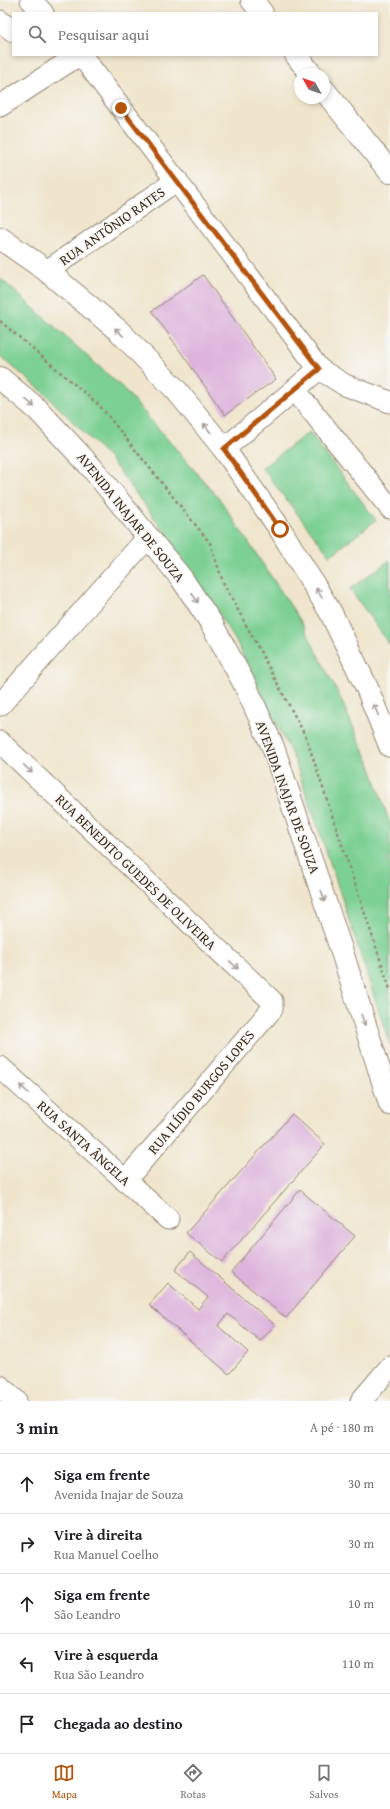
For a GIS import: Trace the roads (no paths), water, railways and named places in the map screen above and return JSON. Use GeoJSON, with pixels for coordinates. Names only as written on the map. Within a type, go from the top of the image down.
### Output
{"type":"FeatureCollection","features":[{"type":"Feature","properties":{"kind":"main road"},"geometry":{"type":"LineString","coordinates":[[252,0],[261,12]]}},
{"type":"Feature","properties":{"kind":"main road"},"geometry":{"type":"LineString","coordinates":[[297,56],[306,68]]}},
{"type":"Feature","properties":{"kind":"main road"},"geometry":{"type":"LineString","coordinates":[[330,97],[390,172]]}},
{"type":"Feature","properties":{"kind":"main road"},"geometry":{"type":"LineString","coordinates":[[0,238],[47,271],[119,331],[177,391],[224,449],[280,529],[331,613],[367,688],[390,746]]}},
{"type":"Feature","properties":{"kind":"main road","name":"AVENIDA INAJAR DE SOUZA"},"geometry":{"type":"LineString","coordinates":[[0,378],[37,409],[92,468],[148,536],[182,579],[210,621],[245,685],[273,748],[343,955],[390,1104]]}},
{"type":"Feature","properties":{"kind":"street"},"geometry":{"type":"LineString","coordinates":[[31,0],[42,12]]}},
{"type":"Feature","properties":{"kind":"street"},"geometry":{"type":"LineString","coordinates":[[0,21],[12,30]]}},
{"type":"Feature","properties":{"kind":"street"},"geometry":{"type":"LineString","coordinates":[[0,106],[52,61],[75,56]]}},
{"type":"Feature","properties":{"kind":"street"},"geometry":{"type":"LineString","coordinates":[[81,56],[177,180],[319,369],[345,385],[390,402]]}},
{"type":"Feature","properties":{"kind":"street","name":"RUA ANTÔNIO RATES"},"geometry":{"type":"LineString","coordinates":[[47,271],[177,180]]}},
{"type":"Feature","properties":{"kind":"street"},"geometry":{"type":"LineString","coordinates":[[224,449],[296,390],[319,369]]}},
{"type":"Feature","properties":{"kind":"street"},"geometry":{"type":"LineString","coordinates":[[296,390],[390,508]]}},
{"type":"Feature","properties":{"kind":"street"},"geometry":{"type":"LineString","coordinates":[[0,705],[148,536]]}},
{"type":"Feature","properties":{"kind":"street","name":"RUA BENEDITO GUEDES DE OLIVEIRA"},"geometry":{"type":"LineString","coordinates":[[0,742],[272,1001]]}},
{"type":"Feature","properties":{"kind":"street","name":"RUA ILÍDIO BURGOS LOPES"},"geometry":{"type":"LineString","coordinates":[[125,1180],[272,1009],[272,1001]]}},
{"type":"Feature","properties":{"kind":"street","name":"RUA SANTA ÂNGELA"},"geometry":{"type":"LineString","coordinates":[[0,1067],[168,1219]]}},
{"type":"Feature","properties":{"kind":"street"},"geometry":{"type":"LineString","coordinates":[[361,1401],[390,1367]]}},
{"type":"Feature","properties":{"kind":"street"},"geometry":{"type":"LineString","coordinates":[[0,1386],[16,1401]]}}]}
